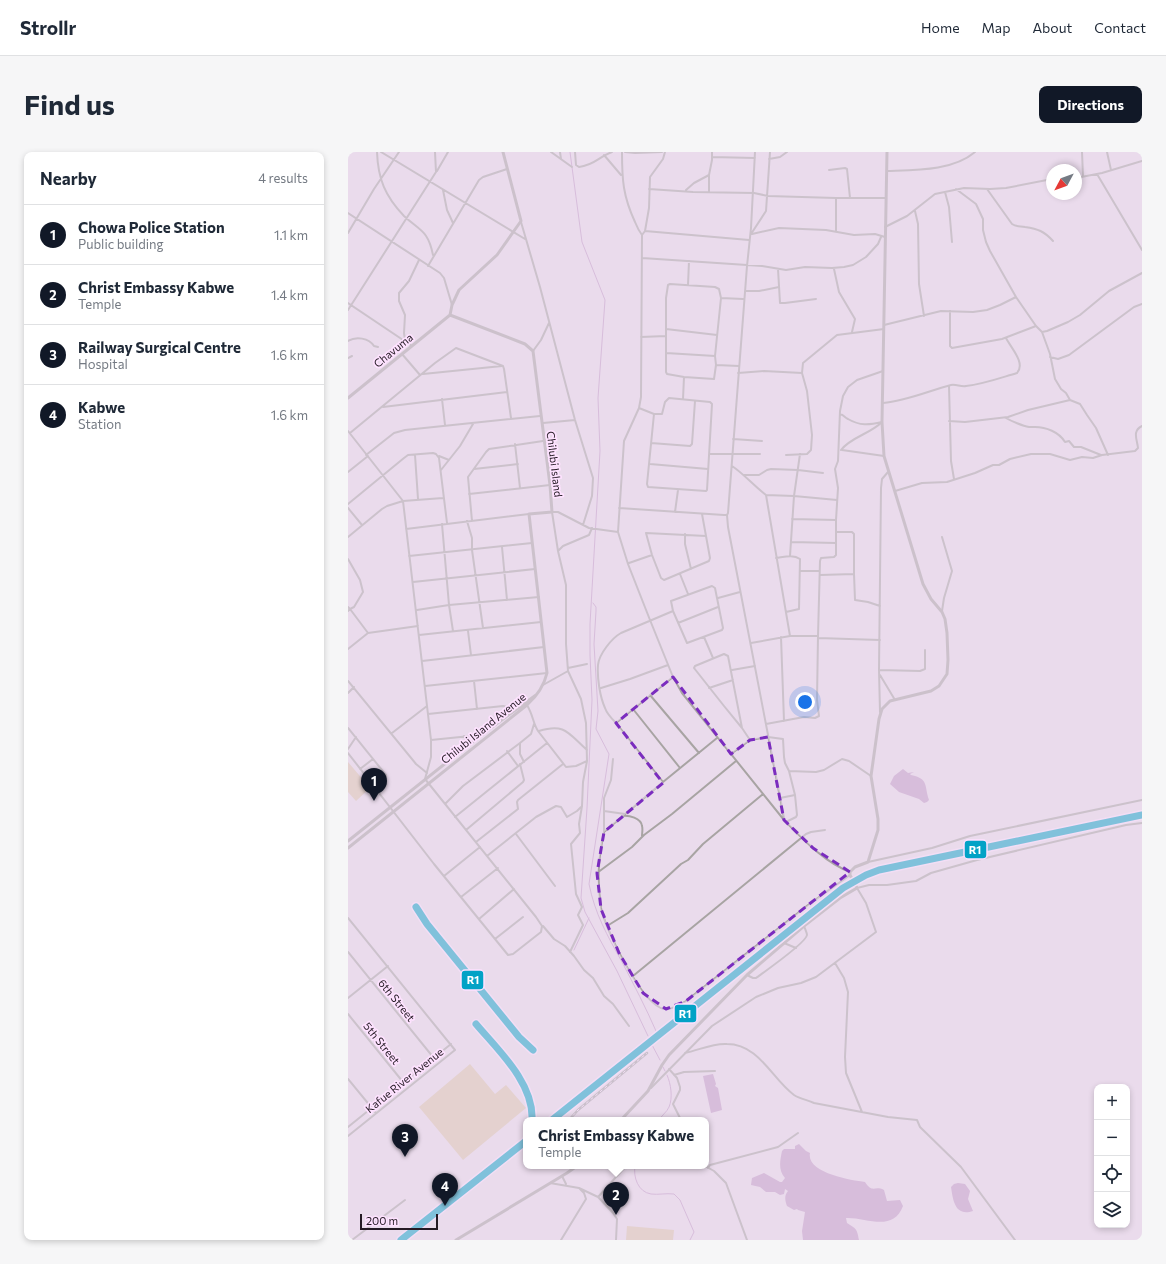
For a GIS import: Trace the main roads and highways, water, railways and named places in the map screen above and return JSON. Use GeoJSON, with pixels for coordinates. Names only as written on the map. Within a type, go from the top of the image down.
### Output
{"type":"FeatureCollection","features":[{"type":"Feature","properties":{"kind":"waterway"},"geometry":{"type":"LineString","coordinates":[[570,152],[582,242],[605,300],[598,398],[600,451],[590,624],[592,700],[581,898],[585,912],[617,971],[648,1036]]}},
{"type":"Feature","properties":{"kind":"waterway"},"geometry":{"type":"LineString","coordinates":[[593,603],[596,607],[594,644],[598,711],[596,729],[609,754],[589,884],[602,924],[640,996],[656,1031]]}},
{"type":"Feature","properties":{"kind":"waterway"},"geometry":{"type":"LineString","coordinates":[[574,950],[589,918]]}},
{"type":"Feature","properties":{"kind":"waterway"},"geometry":{"type":"LineString","coordinates":[[651,1043],[660,1060]]}},
{"type":"Feature","properties":{"kind":"waterway"},"geometry":{"type":"LineString","coordinates":[[663,1067],[665,1071]]}},
{"type":"Feature","properties":{"kind":"waterway"},"geometry":{"type":"LineString","coordinates":[[661,1117],[668,1109],[671,1099],[670,1083],[667,1075]]}},
{"type":"Feature","properties":{"kind":"waterway"},"geometry":{"type":"LineString","coordinates":[[635,1169],[637,1183],[646,1193],[674,1194],[680,1200],[694,1232],[690,1240]]}},
{"type":"Feature","properties":{"kind":"railway"},"geometry":{"type":"LineString","coordinates":[[643,1047],[656,1034],[842,886],[865,872],[879,867],[1142,812]]}},
{"type":"Feature","properties":{"kind":"railway"},"geometry":{"type":"LineString","coordinates":[[416,907],[427,924],[519,1037],[533,1050]]}},
{"type":"Feature","properties":{"kind":"railway"},"geometry":{"type":"LineString","coordinates":[[476,1024],[504,1056],[521,1080],[531,1106],[532,1117]]}},
{"type":"Feature","properties":{"kind":"railway"},"geometry":{"type":"LineString","coordinates":[[572,1117],[578,1110],[647,1053]]}},
{"type":"Feature","properties":{"kind":"railway"},"geometry":{"type":"LineString","coordinates":[[518,1148],[523,1141]]}},
{"type":"Feature","properties":{"kind":"place","name":"Chowa Police Station"},"geometry":{"type":"Point","coordinates":[374,801]}},
{"type":"Feature","properties":{"kind":"place","name":"Railway Surgical Centre"},"geometry":{"type":"Point","coordinates":[405,1157]}},
{"type":"Feature","properties":{"kind":"place","name":"Kabwe"},"geometry":{"type":"Point","coordinates":[445,1206]}},
{"type":"Feature","properties":{"kind":"place","name":"Christ Embassy Kabwe"},"geometry":{"type":"Point","coordinates":[616,1215]}}]}
